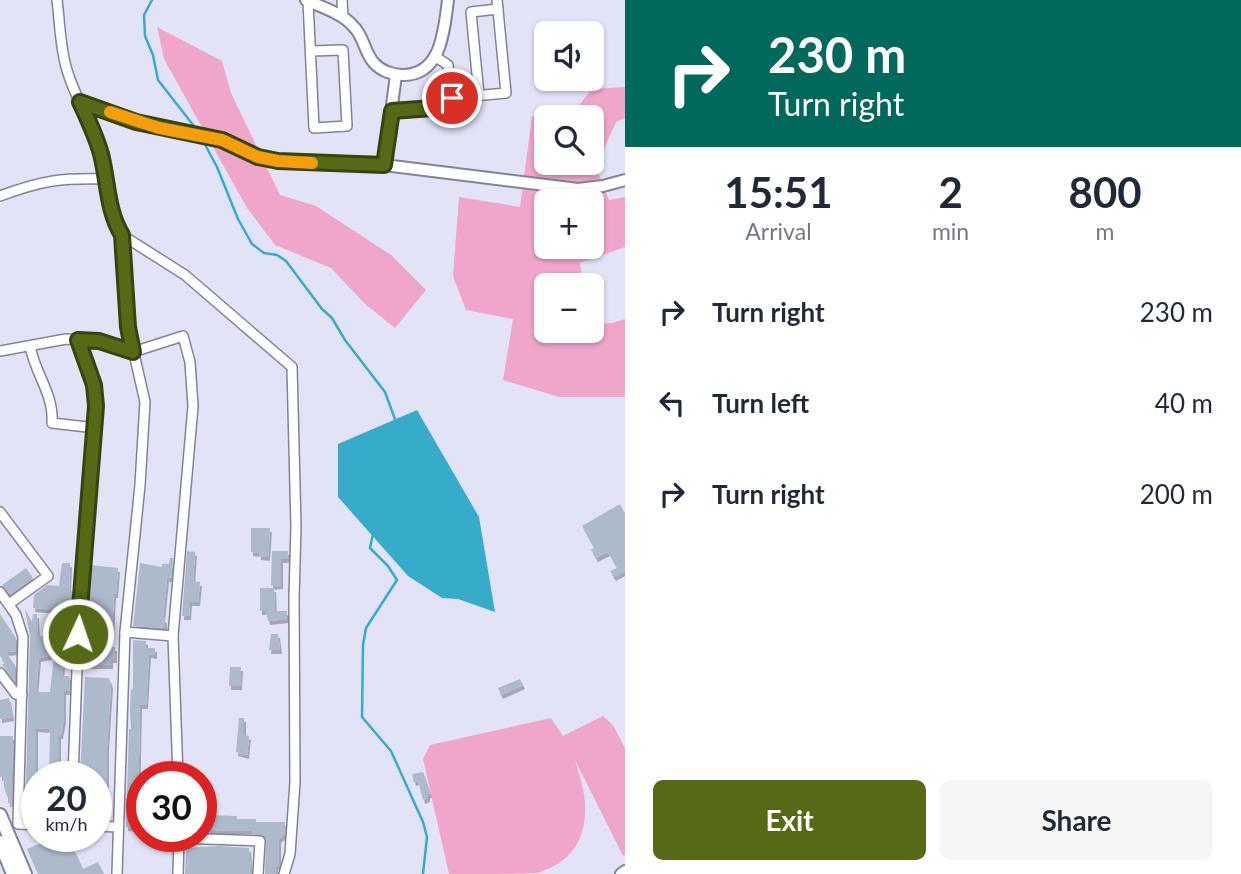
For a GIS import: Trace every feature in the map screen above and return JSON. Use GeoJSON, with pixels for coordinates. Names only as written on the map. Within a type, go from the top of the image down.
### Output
{"type":"FeatureCollection","features":[{"type":"Feature","properties":{"kind":"main road"},"geometry":{"type":"LineString","coordinates":[[0,815],[25,874]]}},
{"type":"Feature","properties":{"kind":"main road"},"geometry":{"type":"LineString","coordinates":[[0,842],[13,874]]}},
{"type":"Feature","properties":{"kind":"street"},"geometry":{"type":"LineString","coordinates":[[57,0],[66,70],[93,129],[115,225],[122,235],[185,275],[292,367],[296,517],[295,782],[290,854],[284,874]]}},
{"type":"Feature","properties":{"kind":"street"},"geometry":{"type":"LineString","coordinates":[[342,0],[343,18]]}},
{"type":"Feature","properties":{"kind":"street"},"geometry":{"type":"LineString","coordinates":[[311,51],[343,50],[347,126],[314,128],[307,1],[343,18],[356,28],[374,63],[383,71],[410,75],[421,71],[436,57],[448,0]]}},
{"type":"Feature","properties":{"kind":"street"},"geometry":{"type":"LineString","coordinates":[[452,98],[506,93],[497,4],[471,12],[479,95]]}},
{"type":"Feature","properties":{"kind":"street"},"geometry":{"type":"LineString","coordinates":[[392,111],[446,107],[452,98],[448,65],[436,57]]}},
{"type":"Feature","properties":{"kind":"street"},"geometry":{"type":"LineString","coordinates":[[384,165],[396,75]]}},
{"type":"Feature","properties":{"kind":"street"},"geometry":{"type":"LineString","coordinates":[[80,102],[136,122],[222,140],[258,157],[278,161],[384,165],[578,189],[625,180]]}},
{"type":"Feature","properties":{"kind":"street"},"geometry":{"type":"LineString","coordinates":[[0,196],[37,183],[63,178],[106,179]]}},
{"type":"Feature","properties":{"kind":"street"},"geometry":{"type":"LineString","coordinates":[[117,874],[125,632],[140,485],[145,402],[127,316],[122,235]]}},
{"type":"Feature","properties":{"kind":"street"},"geometry":{"type":"LineString","coordinates":[[0,351],[78,340],[99,341],[133,352],[183,336],[190,362],[193,406],[173,636],[177,761]]}},
{"type":"Feature","properties":{"kind":"street"},"geometry":{"type":"LineString","coordinates":[[74,761],[79,615],[96,428],[94,385],[78,340]]}},
{"type":"Feature","properties":{"kind":"street"},"geometry":{"type":"LineString","coordinates":[[30,346],[53,407],[52,423],[96,428]]}},
{"type":"Feature","properties":{"kind":"street"},"geometry":{"type":"LineString","coordinates":[[0,512],[48,576],[9,604]]}},
{"type":"Feature","properties":{"kind":"street"},"geometry":{"type":"LineString","coordinates":[[0,592],[9,604],[23,637],[18,824],[21,824]]}},
{"type":"Feature","properties":{"kind":"street"},"geometry":{"type":"LineString","coordinates":[[125,632],[173,636]]}},
{"type":"Feature","properties":{"kind":"street"},"geometry":{"type":"LineString","coordinates":[[0,673],[16,694],[22,695]]}},
{"type":"Feature","properties":{"kind":"street"},"geometry":{"type":"LineString","coordinates":[[112,827],[118,827]]}},
{"type":"Feature","properties":{"kind":"street"},"geometry":{"type":"LineString","coordinates":[[217,839],[260,841],[258,874]]}},
{"type":"Feature","properties":{"kind":"street"},"geometry":{"type":"LineString","coordinates":[[178,874],[179,852]]}},
{"type":"Feature","properties":{"kind":"shaded area"},"geometry":{"type":"Polygon","coordinates":[[[157,27],[222,61],[231,93],[280,195],[316,206],[391,255],[426,290],[395,328],[365,304],[331,268],[275,245],[247,208],[164,59],[157,27]]]}},
{"type":"Feature","properties":{"kind":"shaded area"},"geometry":{"type":"Polygon","coordinates":[[[625,87],[625,118],[616,122],[604,149],[604,105],[579,105],[590,91],[625,87]]]}},
{"type":"Feature","properties":{"kind":"shaded area"},"geometry":{"type":"Polygon","coordinates":[[[532,116],[534,175],[599,175],[609,200],[625,197],[625,247],[604,254],[604,189],[534,189],[534,259],[591,259],[580,263],[581,273],[534,273],[534,343],[604,343],[604,323],[625,319],[625,397],[559,397],[503,380],[513,319],[466,310],[453,276],[459,197],[520,207],[532,116]]]}},
{"type":"Feature","properties":{"kind":"shaded area"},"geometry":{"type":"Polygon","coordinates":[[[603,716],[613,725],[625,748],[625,854],[623,856],[575,760],[584,792],[585,816],[580,838],[568,856],[560,863],[537,873],[449,874],[423,759],[430,745],[551,718],[563,736],[603,716]]]}},
{"type":"Feature","properties":{"kind":"water"},"geometry":{"type":"Polygon","coordinates":[[[417,410],[479,517],[495,612],[458,599],[442,598],[408,576],[338,497],[338,444],[417,410]]]}},
{"type":"Feature","properties":{"kind":"building"},"geometry":{"type":"Polygon","coordinates":[[[620,504],[625,514],[625,571],[614,577],[610,571],[617,568],[608,552],[596,558],[591,550],[594,548],[582,526],[620,504]]]}},
{"type":"Feature","properties":{"kind":"building"},"geometry":{"type":"Polygon","coordinates":[[[251,528],[270,528],[268,557],[251,552],[251,528]]]}},
{"type":"Feature","properties":{"kind":"building"},"geometry":{"type":"Polygon","coordinates":[[[187,551],[195,552],[193,581],[200,582],[198,602],[190,602],[189,616],[182,616],[187,551]]]}},
{"type":"Feature","properties":{"kind":"building"},"geometry":{"type":"Polygon","coordinates":[[[272,551],[288,551],[288,559],[281,559],[281,585],[271,586],[272,551]]]}},
{"type":"Feature","properties":{"kind":"building"},"geometry":{"type":"Polygon","coordinates":[[[170,558],[173,558],[171,578],[167,578],[163,618],[165,628],[133,626],[140,563],[162,567],[162,564],[169,564],[170,558]]]}},
{"type":"Feature","properties":{"kind":"building"},"geometry":{"type":"Polygon","coordinates":[[[62,563],[70,563],[69,591],[73,591],[72,613],[67,612],[66,652],[62,676],[69,676],[69,691],[64,691],[59,761],[49,761],[50,729],[36,728],[36,761],[27,761],[30,637],[25,609],[32,622],[33,614],[37,614],[38,636],[53,637],[53,633],[56,633],[56,610],[33,608],[34,595],[47,585],[59,586],[62,563]],[[54,655],[39,658],[36,692],[50,692],[54,655]]]}},
{"type":"Feature","properties":{"kind":"building"},"geometry":{"type":"Polygon","coordinates":[[[90,565],[118,568],[109,647],[115,647],[115,659],[111,659],[111,665],[85,665],[90,565]]]}},
{"type":"Feature","properties":{"kind":"building"},"geometry":{"type":"Polygon","coordinates":[[[26,568],[33,578],[10,594],[2,585],[26,568]]]}},
{"type":"Feature","properties":{"kind":"building"},"geometry":{"type":"Polygon","coordinates":[[[260,588],[274,588],[275,611],[287,611],[287,619],[268,621],[266,611],[260,611],[260,588]]]}},
{"type":"Feature","properties":{"kind":"building"},"geometry":{"type":"Polygon","coordinates":[[[0,614],[16,638],[16,651],[6,652],[15,665],[15,681],[2,665],[5,663],[0,656],[0,614]]]}},
{"type":"Feature","properties":{"kind":"building"},"geometry":{"type":"Polygon","coordinates":[[[271,634],[278,634],[280,650],[269,650],[271,634]]]}},
{"type":"Feature","properties":{"kind":"building"},"geometry":{"type":"Polygon","coordinates":[[[133,640],[146,641],[146,648],[155,648],[155,655],[149,654],[146,705],[140,705],[139,761],[128,761],[133,640]]]}},
{"type":"Feature","properties":{"kind":"building"},"geometry":{"type":"Polygon","coordinates":[[[230,667],[241,667],[240,686],[229,686],[230,667]]]}},
{"type":"Feature","properties":{"kind":"building"},"geometry":{"type":"Polygon","coordinates":[[[85,677],[109,678],[111,685],[107,761],[81,761],[85,677]]]}},
{"type":"Feature","properties":{"kind":"building"},"geometry":{"type":"Polygon","coordinates":[[[520,679],[523,685],[501,695],[498,688],[520,679]]]}},
{"type":"Feature","properties":{"kind":"building"},"geometry":{"type":"Polygon","coordinates":[[[9,698],[12,717],[0,719],[0,700],[9,698]]]}},
{"type":"Feature","properties":{"kind":"building"},"geometry":{"type":"Polygon","coordinates":[[[239,718],[244,718],[244,735],[249,736],[247,755],[236,752],[239,718]]]}},
{"type":"Feature","properties":{"kind":"building"},"geometry":{"type":"Polygon","coordinates":[[[0,736],[13,736],[11,809],[3,777],[0,777],[0,736]]]}},
{"type":"Feature","properties":{"kind":"building"},"geometry":{"type":"Polygon","coordinates":[[[423,772],[430,794],[423,800],[418,781],[414,782],[412,774],[423,772]]]}},
{"type":"Feature","properties":{"kind":"building"},"geometry":{"type":"Polygon","coordinates":[[[217,815],[256,819],[256,822],[285,822],[284,835],[279,839],[279,865],[276,866],[276,874],[265,874],[266,836],[252,834],[253,830],[217,831],[217,815]]]}},
{"type":"Feature","properties":{"kind":"building"},"geometry":{"type":"Polygon","coordinates":[[[217,846],[249,848],[251,874],[185,874],[186,852],[217,852],[217,846]]]}},
{"type":"Feature","properties":{"kind":"building"},"geometry":{"type":"Polygon","coordinates":[[[28,852],[75,852],[83,869],[98,862],[104,874],[38,874],[28,852]]]}},
{"type":"Feature","properties":{"kind":"waterway"},"geometry":{"type":"LineString","coordinates":[[152,0],[144,15],[145,36],[153,55],[158,80],[197,130]]}},
{"type":"Feature","properties":{"kind":"waterway"},"geometry":{"type":"LineString","coordinates":[[202,139],[252,244],[264,253],[277,255],[286,261],[322,309],[332,318],[345,340],[385,392],[396,422]]}},
{"type":"Feature","properties":{"kind":"waterway"},"geometry":{"type":"LineString","coordinates":[[373,534],[370,548],[388,566],[397,580],[366,628],[363,645],[362,717],[391,751],[423,822],[427,837],[423,874]]}},
{"type":"Feature","properties":{"kind":"slow traffic"},"geometry":{"type":"LineString","coordinates":[[110,112],[159,128],[206,135],[258,157],[312,163]]}},
{"type":"Feature","properties":{"kind":"route"},"geometry":{"type":"LineString","coordinates":[[78,634],[96,428],[94,385],[78,340],[99,341],[133,352],[125,296],[122,235],[115,225],[101,154],[80,102],[136,122],[206,135],[258,157],[278,161],[384,165],[392,111],[446,107],[452,98]]}}]}
